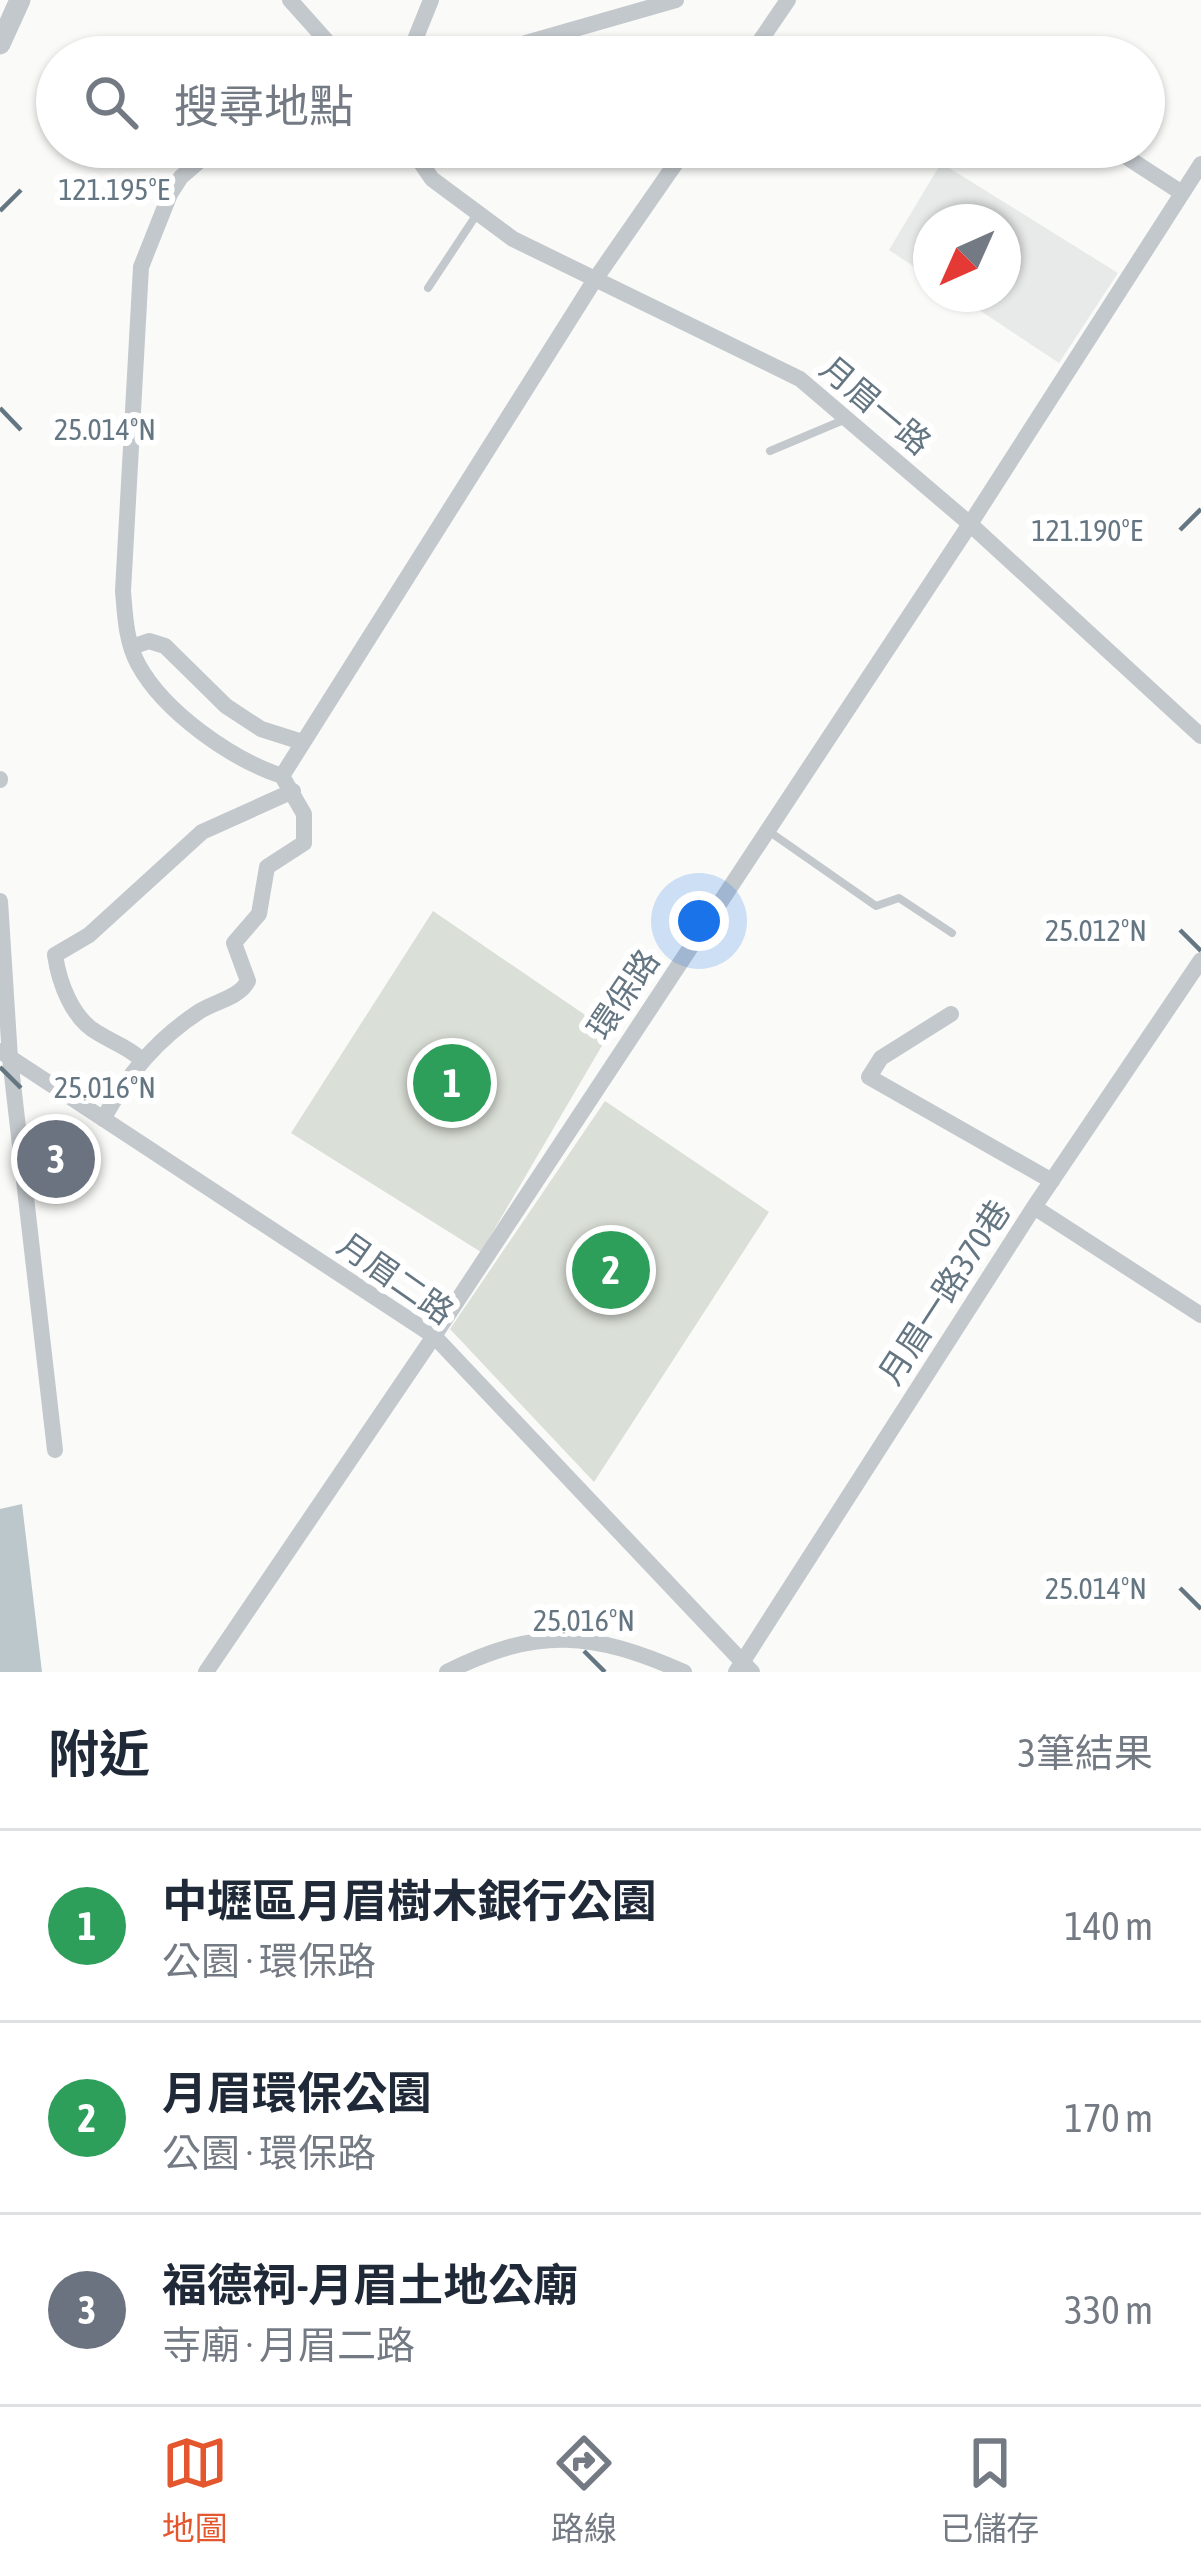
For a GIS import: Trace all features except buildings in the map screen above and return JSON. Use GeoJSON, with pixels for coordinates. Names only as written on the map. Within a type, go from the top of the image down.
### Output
{"type":"FeatureCollection","features":[{"type":"Feature","properties":{"kind":"street"},"geometry":{"type":"LineString","coordinates":[[290,0],[322,36]]}},
{"type":"Feature","properties":{"kind":"street"},"geometry":{"type":"LineString","coordinates":[[416,36],[431,0]]}},
{"type":"Feature","properties":{"kind":"street"},"geometry":{"type":"LineString","coordinates":[[550,36],[676,0]]}},
{"type":"Feature","properties":{"kind":"street"},"geometry":{"type":"LineString","coordinates":[[763,36],[788,0]]}},
{"type":"Feature","properties":{"kind":"street"},"geometry":{"type":"LineString","coordinates":[[0,44],[12,4]]}},
{"type":"Feature","properties":{"kind":"street","name":"環保路"},"geometry":{"type":"LineString","coordinates":[[206,1672],[434,1336],[970,524],[1201,164]]}},
{"type":"Feature","properties":{"kind":"street"},"geometry":{"type":"LineString","coordinates":[[103,1119],[141,1059],[200,1011],[245,989],[248,981],[234,944],[259,914],[267,866],[304,842],[304,814],[288,783],[251,766],[199,730],[136,662],[126,627],[123,591],[141,267],[170,194],[192,168]]}},
{"type":"Feature","properties":{"kind":"street","name":"月眉一路"},"geometry":{"type":"LineString","coordinates":[[425,168],[513,239],[800,379],[970,524],[1201,736]]}},
{"type":"Feature","properties":{"kind":"street"},"geometry":{"type":"LineString","coordinates":[[141,1059],[122,1042],[96,1033],[84,1021],[59,980],[55,956],[88,935],[202,832],[288,783],[302,742],[595,281],[673,168]]}},
{"type":"Feature","properties":{"kind":"street"},"geometry":{"type":"LineString","coordinates":[[1143,168],[1182,193]]}},
{"type":"Feature","properties":{"kind":"street"},"geometry":{"type":"LineString","coordinates":[[132,647],[149,641],[165,646],[226,706],[261,729],[302,742]]}},
{"type":"Feature","properties":{"kind":"street"},"geometry":{"type":"LineString","coordinates":[[0,901],[5,1054],[55,1450]]}},
{"type":"Feature","properties":{"kind":"street","name":"月眉一路370巷"},"geometry":{"type":"LineString","coordinates":[[744,1668],[1034,1208],[1201,960]]}},
{"type":"Feature","properties":{"kind":"street"},"geometry":{"type":"LineString","coordinates":[[951,1014],[881,1058],[869,1077],[1052,1181]]}},
{"type":"Feature","properties":{"kind":"street","name":"月眉二路"},"geometry":{"type":"LineString","coordinates":[[5,1054],[434,1336],[744,1668]]}},
{"type":"Feature","properties":{"kind":"street"},"geometry":{"type":"LineString","coordinates":[[1034,1208],[1201,1315]]}},
{"type":"Feature","properties":{"kind":"street"},"geometry":{"type":"LineString","coordinates":[[447,1672],[499,1651],[560,1639],[609,1642],[684,1672]]}},
{"type":"Feature","properties":{"kind":"lane"},"geometry":{"type":"LineString","coordinates":[[428,288],[478,212]]}},
{"type":"Feature","properties":{"kind":"lane"},"geometry":{"type":"LineString","coordinates":[[770,451],[848,418]]}},
{"type":"Feature","properties":{"kind":"lane"},"geometry":{"type":"LineString","coordinates":[[767,830],[876,906],[899,898],[952,933]]}},
{"type":"Feature","properties":{"kind":"shaded area"},"geometry":{"type":"Polygon","coordinates":[[[938,168],[949,168],[1007,204],[916,204],[938,168]]]}},
{"type":"Feature","properties":{"kind":"shaded area"},"geometry":{"type":"Polygon","coordinates":[[[913,210],[913,266],[889,250],[913,210]]]}},
{"type":"Feature","properties":{"kind":"shaded area"},"geometry":{"type":"Polygon","coordinates":[[[1021,213],[1118,273],[1059,363],[982,312],[1021,312],[1021,213]]]}},
{"type":"Feature","properties":{"kind":"shaded area"},"geometry":{"type":"Polygon","coordinates":[[[433,911],[610,1032],[481,1252],[291,1133],[433,911]]]}},
{"type":"Feature","properties":{"kind":"shaded area"},"geometry":{"type":"Polygon","coordinates":[[[605,1101],[769,1212],[594,1482],[450,1329],[605,1101]]]}},
{"type":"Feature","properties":{"kind":"shaded area"},"geometry":{"type":"Polygon","coordinates":[[[22,1504],[42,1672],[0,1672],[0,1509],[22,1504]]]}},
{"type":"Feature","properties":{"kind":"place","name":"中壢區月眉樹木銀行公園"},"geometry":{"type":"Point","coordinates":[452,1083]}},
{"type":"Feature","properties":{"kind":"place","name":"福德祠-月眉土地公廟"},"geometry":{"type":"Point","coordinates":[56,1159]}},
{"type":"Feature","properties":{"kind":"place","name":"月眉環保公園"},"geometry":{"type":"Point","coordinates":[611,1270]}}]}
